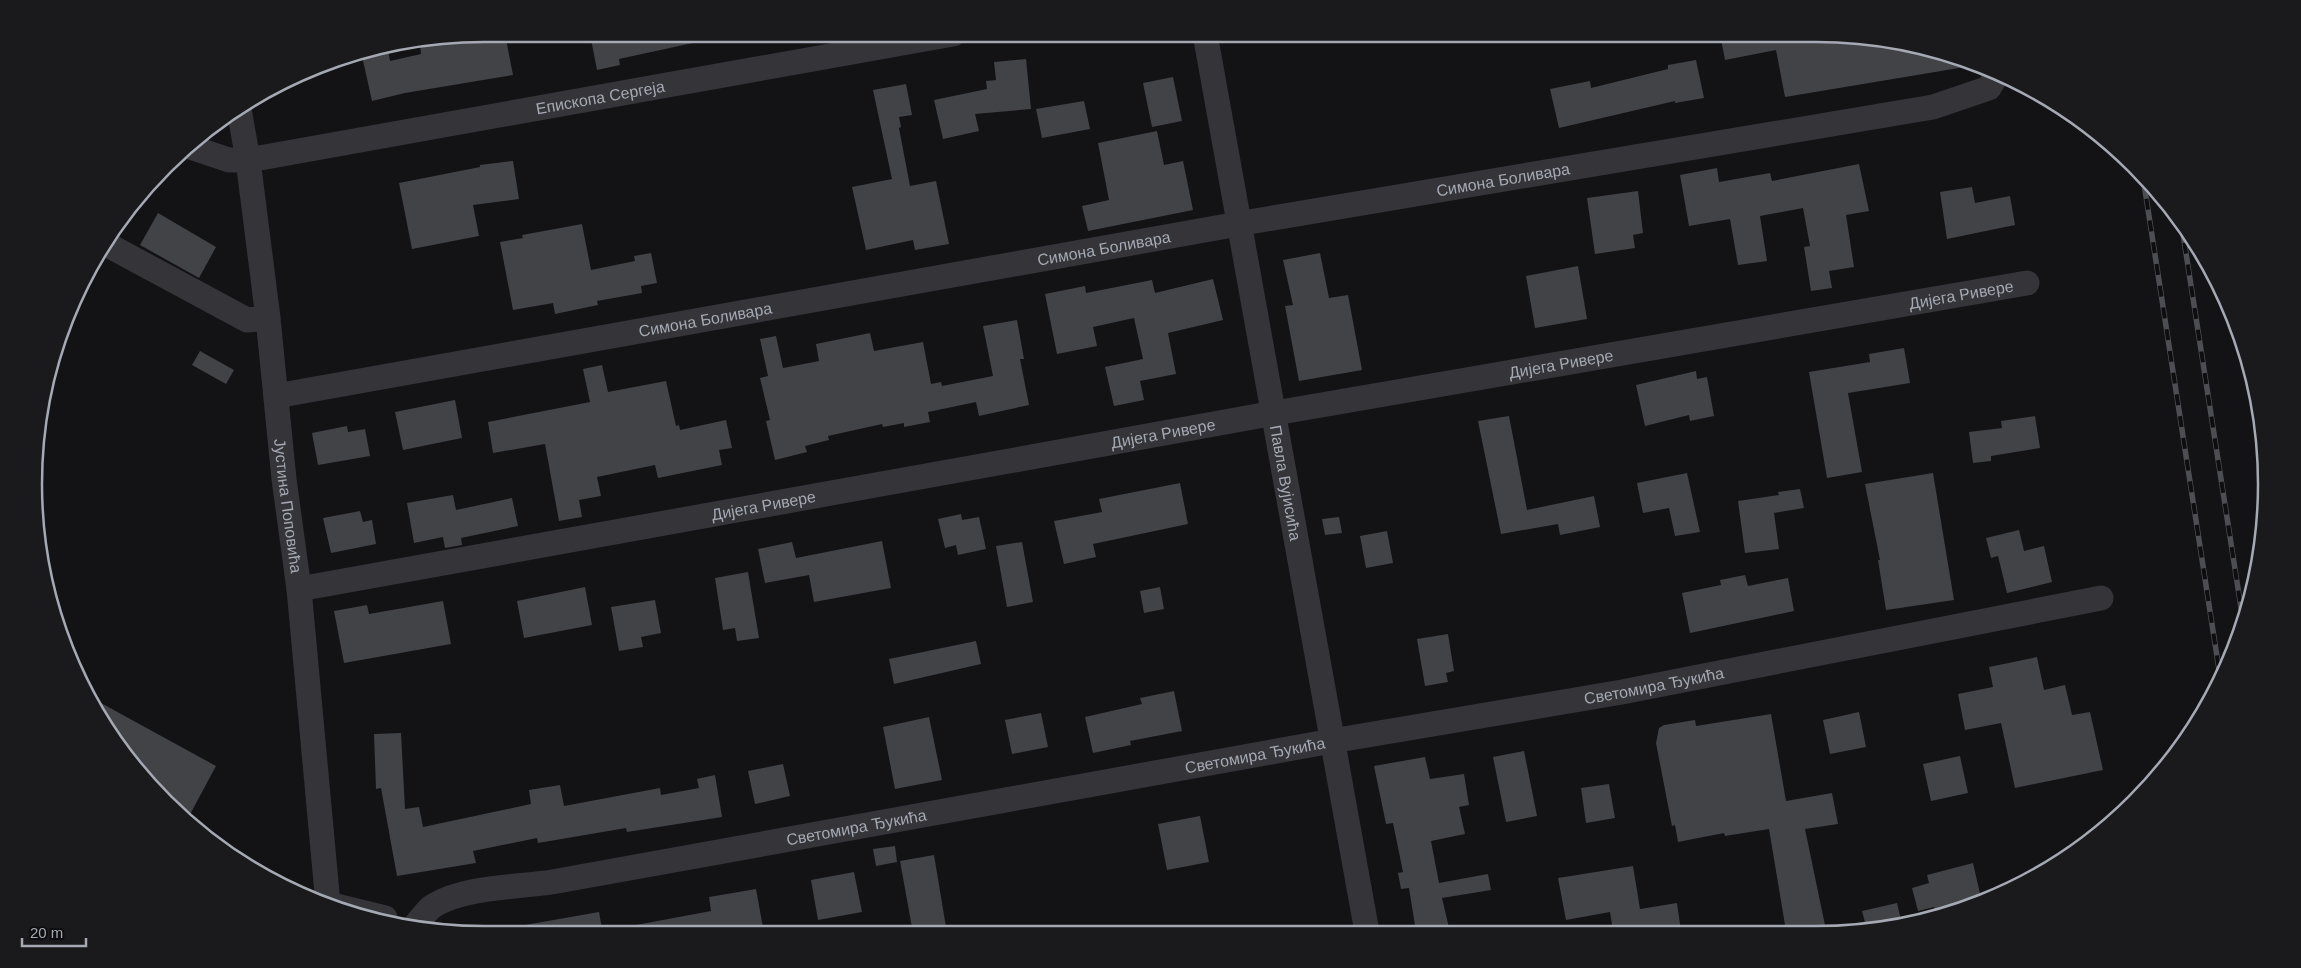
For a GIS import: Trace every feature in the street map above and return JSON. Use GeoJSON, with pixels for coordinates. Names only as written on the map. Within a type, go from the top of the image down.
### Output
{"type":"FeatureCollection","features":[{"type":"Feature","properties":{"kind":"street","name":"Епископа Сергеја"},"geometry":{"type":"LineString","coordinates":[[196,149],[229,160],[248,160],[908,42]]}},
{"type":"Feature","properties":{"kind":"street","name":"Павла Вујисића"},"geometry":{"type":"LineString","coordinates":[[1207,42],[1241,224],[1366,926]]}},
{"type":"Feature","properties":{"kind":"street","name":"Симона Боливара"},"geometry":{"type":"LineString","coordinates":[[276,396],[1241,224],[1933,107],[1990,88],[1994,80]]}},
{"type":"Feature","properties":{"kind":"street","name":"Јустина Поповића"},"geometry":{"type":"LineString","coordinates":[[240,116],[248,160],[268,318],[299,589],[327,897]]}},
{"type":"Feature","properties":{"kind":"street"},"geometry":{"type":"LineString","coordinates":[[112,247],[247,320],[268,318]]}},
{"type":"Feature","properties":{"kind":"street","name":"Дијега Ривере"},"geometry":{"type":"LineString","coordinates":[[299,589],[1275,413],[2027,283]]}},
{"type":"Feature","properties":{"kind":"street","name":"Светомира Ђукића"},"geometry":{"type":"LineString","coordinates":[[419,921],[432,907],[446,899],[470,893],[552,882],[1332,741],[1622,692],[2101,598]]}},
{"type":"Feature","properties":{"kind":"building"},"geometry":{"type":"Polygon","coordinates":[[[507,42],[513,75],[405,93],[372,101],[363,60],[389,53],[390,61],[421,54],[420,47],[426,46],[455,43],[507,42]]]}},
{"type":"Feature","properties":{"kind":"building"},"geometry":{"type":"Polygon","coordinates":[[[592,42],[697,42],[619,59],[620,65],[597,70],[592,42]]]}},
{"type":"Feature","properties":{"kind":"building"},"geometry":{"type":"Polygon","coordinates":[[[1722,42],[1817,42],[1875,46],[1903,51],[1963,67],[1785,97],[1776,50],[1725,60],[1722,42]]]}},
{"type":"Feature","properties":{"kind":"building"},"geometry":{"type":"Polygon","coordinates":[[[1026,59],[1031,109],[975,114],[979,131],[943,139],[934,100],[987,89],[986,81],[996,80],[994,62],[1026,59]]]}},
{"type":"Feature","properties":{"kind":"building"},"geometry":{"type":"Polygon","coordinates":[[[1696,60],[1704,98],[1675,103],[1675,101],[1559,128],[1550,89],[1590,81],[1591,88],[1668,69],[1668,65],[1696,60]]]}},
{"type":"Feature","properties":{"kind":"building"},"geometry":{"type":"Polygon","coordinates":[[[1173,77],[1182,121],[1152,127],[1143,83],[1173,77]]]}},
{"type":"Feature","properties":{"kind":"building"},"geometry":{"type":"Polygon","coordinates":[[[906,84],[912,115],[899,117],[901,127],[899,128],[910,186],[936,181],[949,244],[915,250],[913,240],[866,250],[852,187],[892,179],[873,90],[906,84]]]}},
{"type":"Feature","properties":{"kind":"building"},"geometry":{"type":"Polygon","coordinates":[[[1084,101],[1090,129],[1042,138],[1036,109],[1084,101]]]}},
{"type":"Feature","properties":{"kind":"building"},"geometry":{"type":"Polygon","coordinates":[[[1157,131],[1164,165],[1183,161],[1193,210],[1088,231],[1082,206],[1109,200],[1098,143],[1157,131]]]}},
{"type":"Feature","properties":{"kind":"building"},"geometry":{"type":"Polygon","coordinates":[[[513,161],[519,199],[473,205],[479,236],[412,249],[399,183],[480,167],[480,165],[513,161]]]}},
{"type":"Feature","properties":{"kind":"building"},"geometry":{"type":"Polygon","coordinates":[[[1859,164],[1869,211],[1846,215],[1854,267],[1829,271],[1832,288],[1811,291],[1804,247],[1810,246],[1803,208],[1760,216],[1767,261],[1738,265],[1730,219],[1689,226],[1680,175],[1717,168],[1719,182],[1770,173],[1772,181],[1859,164]]]}},
{"type":"Feature","properties":{"kind":"building"},"geometry":{"type":"Polygon","coordinates":[[[1972,187],[1975,203],[2010,196],[2015,225],[1947,239],[1940,192],[1972,187]]]}},
{"type":"Feature","properties":{"kind":"building"},"geometry":{"type":"Polygon","coordinates":[[[1638,191],[1643,233],[1633,235],[1635,248],[1595,254],[1587,198],[1638,191]]]}},
{"type":"Feature","properties":{"kind":"building"},"geometry":{"type":"Polygon","coordinates":[[[158,213],[216,247],[199,278],[140,245],[158,213]]]}},
{"type":"Feature","properties":{"kind":"building"},"geometry":{"type":"Polygon","coordinates":[[[582,224],[591,270],[635,261],[634,256],[651,253],[657,283],[641,286],[642,293],[597,301],[598,305],[555,314],[553,303],[513,310],[500,242],[523,238],[522,235],[582,224]]]}},
{"type":"Feature","properties":{"kind":"building"},"geometry":{"type":"Polygon","coordinates":[[[1320,253],[1329,298],[1348,295],[1362,370],[1299,381],[1285,306],[1293,305],[1283,260],[1320,253]]]}},
{"type":"Feature","properties":{"kind":"building"},"geometry":{"type":"Polygon","coordinates":[[[1578,266],[1587,319],[1535,328],[1526,276],[1578,266]]]}},
{"type":"Feature","properties":{"kind":"building"},"geometry":{"type":"Polygon","coordinates":[[[1213,279],[1223,320],[1168,333],[1176,374],[1140,381],[1144,400],[1114,406],[1105,367],[1143,359],[1134,318],[1093,327],[1097,346],[1057,354],[1045,294],[1085,286],[1086,293],[1152,280],[1155,293],[1213,279]]]}},
{"type":"Feature","properties":{"kind":"building"},"geometry":{"type":"Polygon","coordinates":[[[1017,320],[1024,359],[1020,359],[1029,405],[979,416],[976,402],[928,412],[930,422],[904,427],[904,423],[883,427],[882,424],[828,436],[829,440],[805,446],[807,452],[775,460],[766,421],[770,420],[760,378],[768,376],[760,339],[776,336],[783,368],[819,361],[816,344],[870,333],[874,351],[923,342],[931,384],[941,382],[942,386],[993,376],[983,326],[1017,320]]]}},
{"type":"Feature","properties":{"kind":"building"},"geometry":{"type":"Polygon","coordinates":[[[1904,348],[1910,383],[1848,393],[1862,472],[1827,478],[1809,372],[1870,362],[1869,354],[1904,348]]]}},
{"type":"Feature","properties":{"kind":"building"},"geometry":{"type":"Polygon","coordinates":[[[200,351],[234,370],[226,384],[192,365],[200,351]]]}},
{"type":"Feature","properties":{"kind":"building"},"geometry":{"type":"Polygon","coordinates":[[[602,365],[608,392],[666,381],[676,426],[679,425],[680,430],[726,420],[732,448],[719,450],[722,465],[658,478],[655,465],[597,477],[601,496],[579,500],[582,517],[559,521],[545,444],[493,453],[488,422],[590,402],[583,369],[602,365]]]}},
{"type":"Feature","properties":{"kind":"building"},"geometry":{"type":"Polygon","coordinates":[[[1696,371],[1697,379],[1707,377],[1714,416],[1690,421],[1689,415],[1645,426],[1636,385],[1696,371]]]}},
{"type":"Feature","properties":{"kind":"building"},"geometry":{"type":"Polygon","coordinates":[[[455,400],[462,438],[403,450],[395,412],[455,400]]]}},
{"type":"Feature","properties":{"kind":"building"},"geometry":{"type":"Polygon","coordinates":[[[1509,416],[1527,510],[1594,496],[1600,527],[1560,535],[1558,524],[1501,534],[1478,421],[1509,416]]]}},
{"type":"Feature","properties":{"kind":"building"},"geometry":{"type":"Polygon","coordinates":[[[2035,416],[2040,448],[1991,456],[1991,461],[1973,463],[1969,432],[2002,428],[2001,421],[2035,416]]]}},
{"type":"Feature","properties":{"kind":"building"},"geometry":{"type":"Polygon","coordinates":[[[347,426],[348,432],[365,429],[370,456],[318,465],[312,433],[347,426]]]}},
{"type":"Feature","properties":{"kind":"building"},"geometry":{"type":"Polygon","coordinates":[[[1687,473],[1700,532],[1675,536],[1669,508],[1643,513],[1637,483],[1687,473]]]}},
{"type":"Feature","properties":{"kind":"building"},"geometry":{"type":"Polygon","coordinates":[[[1933,473],[1954,600],[1886,610],[1878,560],[1880,560],[1865,484],[1933,473]]]}},
{"type":"Feature","properties":{"kind":"building"},"geometry":{"type":"Polygon","coordinates":[[[1180,483],[1188,524],[1093,544],[1096,557],[1064,564],[1054,521],[1102,512],[1099,499],[1180,483]]]}},
{"type":"Feature","properties":{"kind":"building"},"geometry":{"type":"Polygon","coordinates":[[[1800,489],[1804,508],[1774,513],[1779,549],[1745,553],[1738,501],[1779,495],[1778,492],[1800,489]]]}},
{"type":"Feature","properties":{"kind":"building"},"geometry":{"type":"Polygon","coordinates":[[[453,495],[456,510],[512,498],[518,526],[461,538],[462,545],[445,548],[443,537],[414,543],[407,503],[453,495]]]}},
{"type":"Feature","properties":{"kind":"building"},"geometry":{"type":"Polygon","coordinates":[[[360,511],[363,522],[372,520],[376,544],[331,553],[323,518],[360,511]]]}},
{"type":"Feature","properties":{"kind":"building"},"geometry":{"type":"Polygon","coordinates":[[[961,514],[962,520],[979,517],[986,549],[958,555],[956,545],[945,548],[938,519],[961,514]]]}},
{"type":"Feature","properties":{"kind":"building"},"geometry":{"type":"Polygon","coordinates":[[[1339,517],[1342,533],[1325,535],[1322,519],[1339,517]]]}},
{"type":"Feature","properties":{"kind":"building"},"geometry":{"type":"Polygon","coordinates":[[[2019,530],[2024,551],[2044,546],[2052,582],[2007,593],[1998,556],[1991,558],[1986,538],[2019,530]]]}},
{"type":"Feature","properties":{"kind":"building"},"geometry":{"type":"Polygon","coordinates":[[[1387,531],[1393,563],[1366,568],[1360,536],[1387,531]]]}},
{"type":"Feature","properties":{"kind":"building"},"geometry":{"type":"Polygon","coordinates":[[[882,541],[891,588],[814,602],[809,575],[765,583],[758,549],[792,542],[796,558],[882,541]]]}},
{"type":"Feature","properties":{"kind":"building"},"geometry":{"type":"Polygon","coordinates":[[[1022,542],[1033,602],[1007,607],[996,546],[1022,542]]]}},
{"type":"Feature","properties":{"kind":"building"},"geometry":{"type":"Polygon","coordinates":[[[748,572],[759,638],[737,641],[735,628],[723,630],[715,578],[748,572]]]}},
{"type":"Feature","properties":{"kind":"building"},"geometry":{"type":"Polygon","coordinates":[[[1745,575],[1748,586],[1788,578],[1794,611],[1690,633],[1682,593],[1721,585],[1720,580],[1745,575]]]}},
{"type":"Feature","properties":{"kind":"building"},"geometry":{"type":"Polygon","coordinates":[[[585,587],[592,625],[524,638],[517,601],[585,587]]]}},
{"type":"Feature","properties":{"kind":"building"},"geometry":{"type":"Polygon","coordinates":[[[1160,587],[1164,609],[1144,613],[1140,591],[1160,587]]]}},
{"type":"Feature","properties":{"kind":"building"},"geometry":{"type":"Polygon","coordinates":[[[655,600],[661,633],[641,637],[643,647],[619,651],[611,607],[655,600]]]}},
{"type":"Feature","properties":{"kind":"building"},"geometry":{"type":"Polygon","coordinates":[[[443,601],[451,644],[344,663],[334,611],[367,605],[369,614],[443,601]]]}},
{"type":"Feature","properties":{"kind":"building"},"geometry":{"type":"Polygon","coordinates":[[[1448,634],[1454,671],[1446,673],[1448,682],[1425,686],[1417,639],[1448,634]]]}},
{"type":"Feature","properties":{"kind":"building"},"geometry":{"type":"Polygon","coordinates":[[[976,641],[981,664],[894,684],[889,659],[976,641]]]}},
{"type":"Feature","properties":{"kind":"building"},"geometry":{"type":"Polygon","coordinates":[[[2037,657],[2044,690],[2065,685],[2072,715],[2090,712],[2103,770],[2015,788],[2001,723],[1965,730],[1958,694],[1993,687],[1989,667],[2037,657]]]}},
{"type":"Feature","properties":{"kind":"building"},"geometry":{"type":"Polygon","coordinates":[[[1174,691],[1182,731],[1130,741],[1131,745],[1093,753],[1085,717],[1142,704],[1140,698],[1174,691]]]}},
{"type":"Feature","properties":{"kind":"building"},"geometry":{"type":"Polygon","coordinates":[[[101,703],[216,766],[190,814],[152,775],[134,753],[101,703]]]}},
{"type":"Feature","properties":{"kind":"building"},"geometry":{"type":"Polygon","coordinates":[[[1859,712],[1866,747],[1830,754],[1823,720],[1859,712]]]}},
{"type":"Feature","properties":{"kind":"building"},"geometry":{"type":"Polygon","coordinates":[[[1041,713],[1048,747],[1012,754],[1005,720],[1041,713]]]}},
{"type":"Feature","properties":{"kind":"building"},"geometry":{"type":"Polygon","coordinates":[[[1771,714],[1786,801],[1832,793],[1838,824],[1805,829],[1825,926],[1785,926],[1769,829],[1725,836],[1724,833],[1678,842],[1675,825],[1672,826],[1656,743],[1659,728],[1664,725],[1695,720],[1696,726],[1771,714]]]}},
{"type":"Feature","properties":{"kind":"building"},"geometry":{"type":"Polygon","coordinates":[[[929,717],[942,780],[895,789],[883,727],[929,717]]]}},
{"type":"Feature","properties":{"kind":"building"},"geometry":{"type":"Polygon","coordinates":[[[401,733],[405,809],[419,807],[423,827],[531,804],[529,790],[560,785],[564,806],[660,788],[661,795],[699,788],[697,779],[715,775],[722,817],[627,832],[626,828],[538,843],[537,838],[473,851],[476,863],[397,876],[381,788],[376,789],[374,734],[401,733]]]}},
{"type":"Feature","properties":{"kind":"building"},"geometry":{"type":"Polygon","coordinates":[[[1524,751],[1537,816],[1506,822],[1493,757],[1524,751]]]}},
{"type":"Feature","properties":{"kind":"building"},"geometry":{"type":"Polygon","coordinates":[[[1960,756],[1968,793],[1931,801],[1923,764],[1960,756]]]}},
{"type":"Feature","properties":{"kind":"building"},"geometry":{"type":"Polygon","coordinates":[[[1425,757],[1430,779],[1464,774],[1469,805],[1459,807],[1465,834],[1431,841],[1439,883],[1488,874],[1491,890],[1442,898],[1449,926],[1415,926],[1409,888],[1401,889],[1398,873],[1403,872],[1393,823],[1386,824],[1374,766],[1425,757]]]}},
{"type":"Feature","properties":{"kind":"building"},"geometry":{"type":"Polygon","coordinates":[[[783,764],[790,796],[755,804],[748,771],[783,764]]]}},
{"type":"Feature","properties":{"kind":"building"},"geometry":{"type":"Polygon","coordinates":[[[1609,784],[1615,818],[1586,823],[1581,788],[1609,784]]]}},
{"type":"Feature","properties":{"kind":"building"},"geometry":{"type":"Polygon","coordinates":[[[1200,816],[1209,862],[1167,870],[1158,824],[1200,816]]]}},
{"type":"Feature","properties":{"kind":"building"},"geometry":{"type":"Polygon","coordinates":[[[895,846],[897,862],[876,866],[873,849],[895,846]]]}},
{"type":"Feature","properties":{"kind":"building"},"geometry":{"type":"Polygon","coordinates":[[[934,855],[946,926],[912,926],[900,861],[934,855]]]}},
{"type":"Feature","properties":{"kind":"building"},"geometry":{"type":"Polygon","coordinates":[[[1973,863],[1980,894],[1934,909],[1934,907],[1918,911],[1912,888],[1929,883],[1927,875],[1973,863]]]}},
{"type":"Feature","properties":{"kind":"building"},"geometry":{"type":"Polygon","coordinates":[[[1633,866],[1640,909],[1677,903],[1680,926],[1612,926],[1610,912],[1566,920],[1558,878],[1633,866]]]}},
{"type":"Feature","properties":{"kind":"building"},"geometry":{"type":"Polygon","coordinates":[[[854,872],[862,912],[818,920],[811,880],[854,872]]]}},
{"type":"Feature","properties":{"kind":"building"},"geometry":{"type":"Polygon","coordinates":[[[756,889],[763,926],[636,926],[711,911],[709,897],[756,889]]]}},
{"type":"Feature","properties":{"kind":"building"},"geometry":{"type":"Polygon","coordinates":[[[1897,903],[1900,917],[1865,923],[1862,911],[1897,903]]]}},
{"type":"Feature","properties":{"kind":"building"},"geometry":{"type":"Polygon","coordinates":[[[599,912],[602,926],[525,926],[599,912]]]}},
{"type":"Feature","properties":{"kind":"railway"},"geometry":{"type":"LineString","coordinates":[[2145,189],[2219,667]]}},
{"type":"Feature","properties":{"kind":"railway"},"geometry":{"type":"LineString","coordinates":[[2184,239],[2241,606]]}}]}
